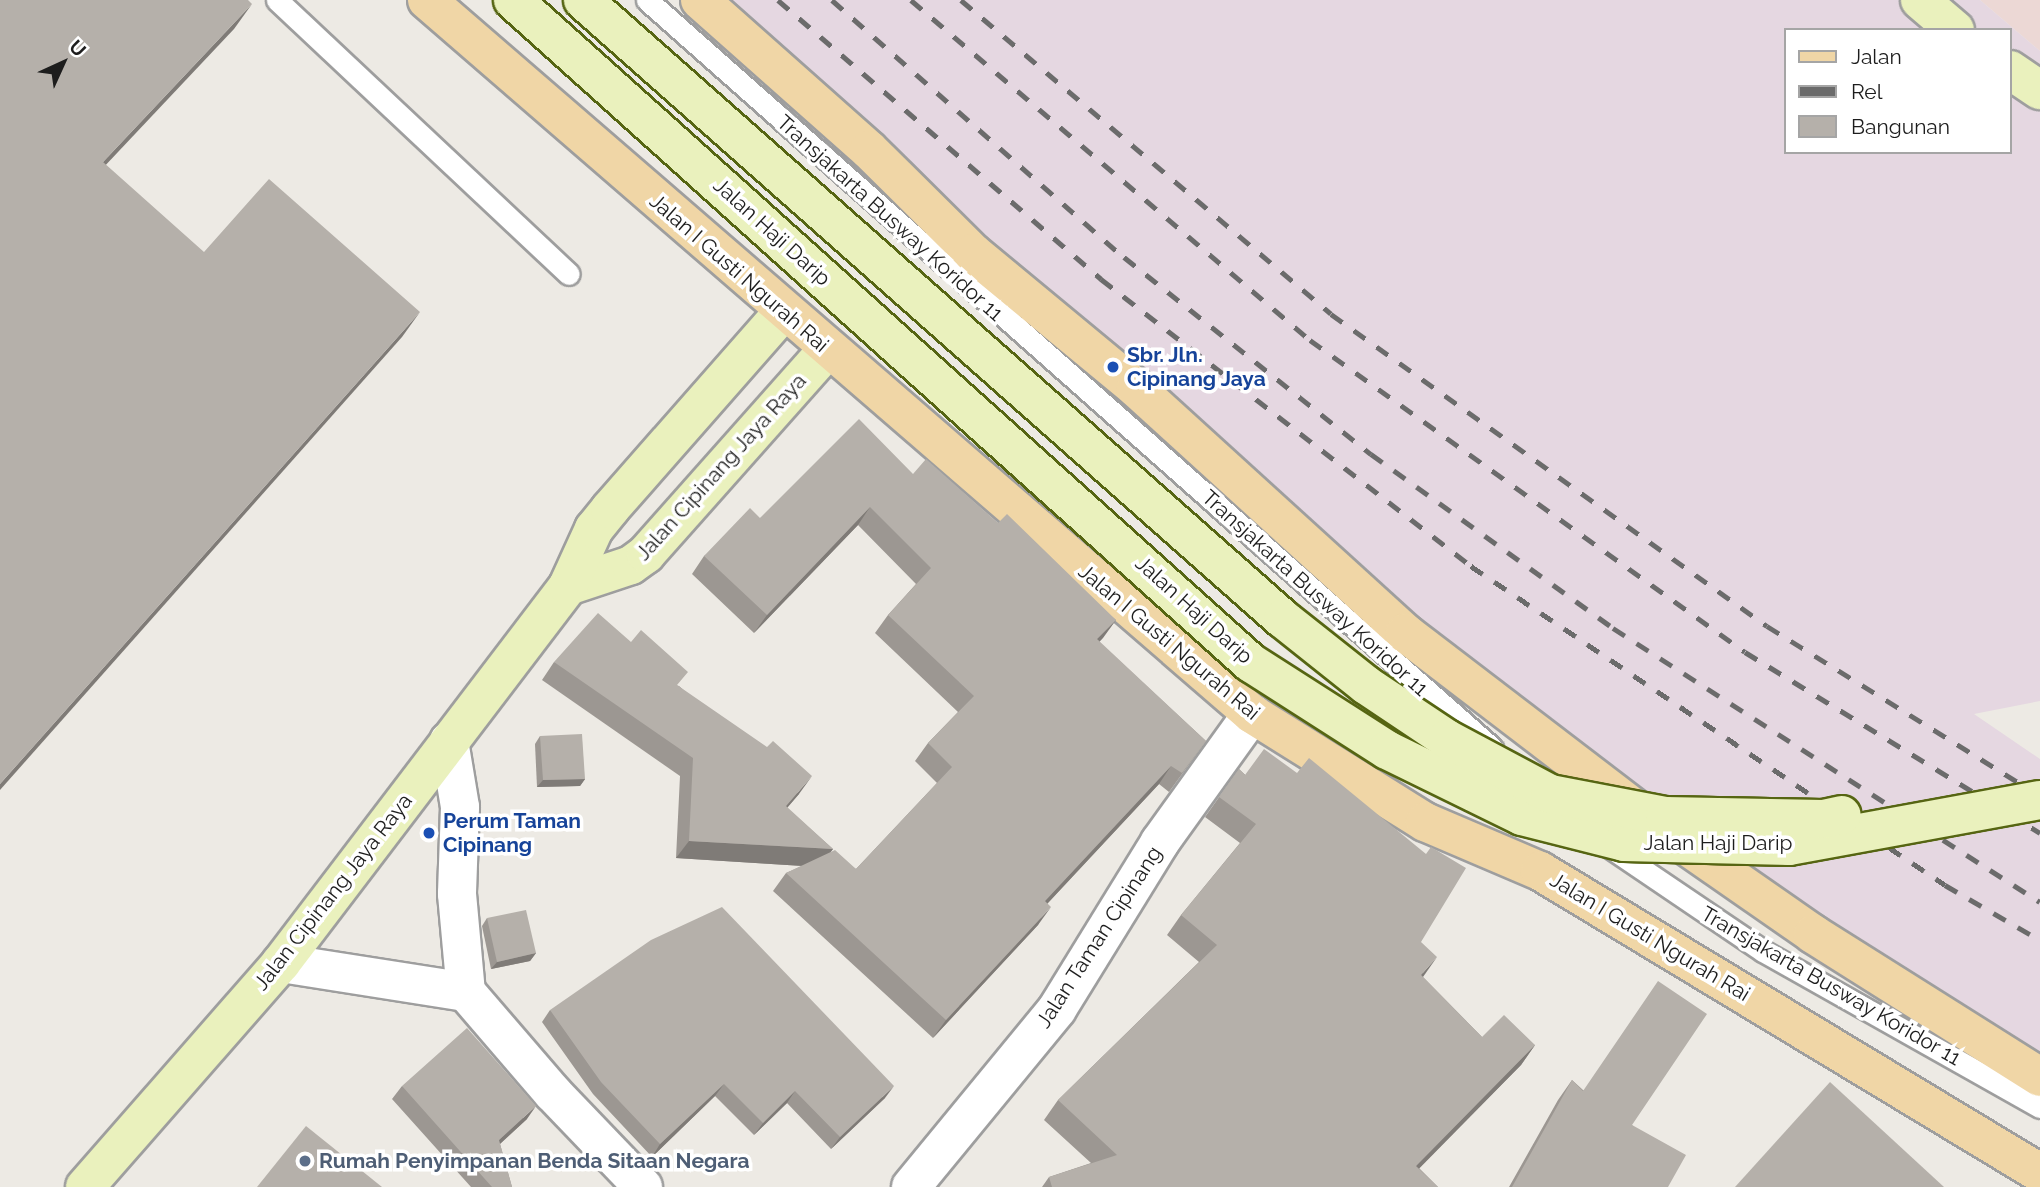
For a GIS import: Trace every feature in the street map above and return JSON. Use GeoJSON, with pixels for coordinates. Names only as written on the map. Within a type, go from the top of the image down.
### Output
{"type":"FeatureCollection","features":[{"type":"Feature","properties":{"kind":"main road","name":"Jalan I Gusti Ngurah Rai"},"geometry":{"type":"LineString","coordinates":[[427,0],[783,312],[1252,714],[1425,822],[1540,871],[2040,1174]]}},
{"type":"Feature","properties":{"kind":"main road","name":"Jalan Haji Darip"},"geometry":{"type":"LineString","coordinates":[[513,0],[1251,663],[1387,750],[1522,816],[1623,842],[1789,845],[2040,800]]}},
{"type":"Feature","properties":{"kind":"main road","name":"Jalan Haji Darip"},"geometry":{"type":"LineString","coordinates":[[583,0],[1283,619],[1366,685],[1447,738],[1539,788],[1665,816],[1823,819],[2040,776]]}},
{"type":"Feature","properties":{"kind":"main road"},"geometry":{"type":"LineString","coordinates":[[700,0],[869,150],[973,253],[1136,387],[1405,633],[1655,824],[1802,926],[2040,1077]]}},
{"type":"Feature","properties":{"kind":"main road"},"geometry":{"type":"LineString","coordinates":[[1920,0],[1953,28]]}},
{"type":"Feature","properties":{"kind":"main road"},"geometry":{"type":"LineString","coordinates":[[2012,71],[2040,90]]}},
{"type":"Feature","properties":{"kind":"main road","name":"Jalan Cipinang Jaya Raya"},"geometry":{"type":"LineString","coordinates":[[85,1187],[281,963],[568,586],[594,529],[783,312]]}},
{"type":"Feature","properties":{"kind":"main road","name":"Jalan Cipinang Jaya Raya"},"geometry":{"type":"LineString","coordinates":[[568,586],[631,565],[646,554],[827,350]]}},
{"type":"Feature","properties":{"kind":"street","name":"Jalan Taman Cipinang"},"geometry":{"type":"LineString","coordinates":[[911,1187],[1057,1009],[1160,842],[1252,714]]}},
{"type":"Feature","properties":{"kind":"street"},"geometry":{"type":"LineString","coordinates":[[449,741],[460,807],[457,894],[467,992],[553,1093],[643,1187]]}},
{"type":"Feature","properties":{"kind":"street"},"geometry":{"type":"LineString","coordinates":[[281,963],[467,992]]}},
{"type":"Feature","properties":{"kind":"lane"},"geometry":{"type":"LineString","coordinates":[[277,0],[569,274]]}},
{"type":"Feature","properties":{"kind":"lane","name":"Transjakarta Busway Koridor 11"},"geometry":{"type":"LineString","coordinates":[[647,0],[1035,348],[1596,838],[1763,951],[2040,1107]]}},
{"type":"Feature","properties":{"kind":"shaded area"},"geometry":{"type":"Polygon","coordinates":[[[703,0],[1980,0],[2040,51],[2040,701],[1974,714],[2040,759],[2040,1077],[1405,633],[703,0]]]}},
{"type":"Feature","properties":{"kind":"shaded area"},"geometry":{"type":"Polygon","coordinates":[[[1980,0],[2040,0],[2040,51],[1980,0]]]}},
{"type":"Feature","properties":{"kind":"building"},"geometry":{"type":"Polygon","coordinates":[[[0,0],[248,0],[252,4],[103,162],[204,252],[269,179],[420,312],[0,784],[0,0]]]}},
{"type":"Feature","properties":{"kind":"building"},"geometry":{"type":"Polygon","coordinates":[[[859,419],[913,474],[926,459],[998,523],[1007,514],[1116,620],[1097,639],[1206,741],[1182,773],[1171,766],[1045,901],[1051,907],[946,1020],[786,873],[835,850],[856,869],[952,767],[928,743],[974,696],[888,615],[931,568],[870,507],[767,615],[704,556],[750,508],[760,518],[859,419]]]}},
{"type":"Feature","properties":{"kind":"building"},"geometry":{"type":"Polygon","coordinates":[[[598,613],[631,642],[641,630],[688,672],[677,685],[767,747],[773,741],[812,776],[786,806],[833,849],[689,841],[693,758],[554,662],[598,613]]]}},
{"type":"Feature","properties":{"kind":"building"},"geometry":{"type":"Polygon","coordinates":[[[582,734],[585,779],[543,780],[540,736],[582,734]]]}},
{"type":"Feature","properties":{"kind":"building"},"geometry":{"type":"Polygon","coordinates":[[[1264,749],[1297,773],[1309,758],[1426,854],[1431,847],[1466,868],[1421,942],[1437,957],[1421,975],[1482,1037],[1504,1015],[1535,1045],[1416,1166],[1438,1187],[1052,1187],[1049,1177],[1117,1155],[1058,1100],[1217,945],[1181,915],[1256,824],[1219,797],[1239,769],[1245,775],[1264,749]]]}},
{"type":"Feature","properties":{"kind":"building"},"geometry":{"type":"Polygon","coordinates":[[[722,907],[894,1086],[840,1137],[795,1091],[763,1123],[724,1084],[660,1144],[601,1082],[550,1010],[651,940],[722,907]]]}},
{"type":"Feature","properties":{"kind":"building"},"geometry":{"type":"Polygon","coordinates":[[[526,910],[536,953],[497,962],[487,918],[526,910]]]}},
{"type":"Feature","properties":{"kind":"building"},"geometry":{"type":"Polygon","coordinates":[[[1658,981],[1707,1014],[1632,1125],[1686,1155],[1668,1187],[1512,1187],[1572,1080],[1583,1091],[1658,981]]]}},
{"type":"Feature","properties":{"kind":"building"},"geometry":{"type":"Polygon","coordinates":[[[467,1028],[536,1106],[499,1140],[512,1187],[492,1187],[402,1086],[467,1028]]]}},
{"type":"Feature","properties":{"kind":"building"},"geometry":{"type":"Polygon","coordinates":[[[1830,1082],[1944,1187],[1735,1187],[1830,1082]]]}},
{"type":"Feature","properties":{"kind":"building","name":"Rumah Penyimpanan Benda Sitaan Negara"},"geometry":{"type":"Polygon","coordinates":[[[306,1126],[382,1187],[257,1187],[306,1126]]]}},
{"type":"Feature","properties":{"kind":"railway"},"geometry":{"type":"LineString","coordinates":[[778,0],[1101,279],[1471,566],[1945,885],[2040,940]]}},
{"type":"Feature","properties":{"kind":"railway"},"geometry":{"type":"LineString","coordinates":[[832,0],[1124,257],[1371,454],[1613,628],[2040,902]]}},
{"type":"Feature","properties":{"kind":"railway"},"geometry":{"type":"LineString","coordinates":[[911,0],[1310,340],[1745,652],[2040,833]]}},
{"type":"Feature","properties":{"kind":"railway"},"geometry":{"type":"LineString","coordinates":[[961,0],[1331,314],[1767,626],[2040,796]]}},
{"type":"Feature","properties":{"kind":"place","name":"Sbr. Jln. Cipinang Jaya"},"geometry":{"type":"Point","coordinates":[1113,367]}},
{"type":"Feature","properties":{"kind":"place","name":"Perum Taman Cipinang"},"geometry":{"type":"Point","coordinates":[429,833]}},
{"type":"Feature","properties":{"kind":"place","name":"Rumah Penyimpanan Benda Sitaan Negara"},"geometry":{"type":"Point","coordinates":[305,1161]}}]}
